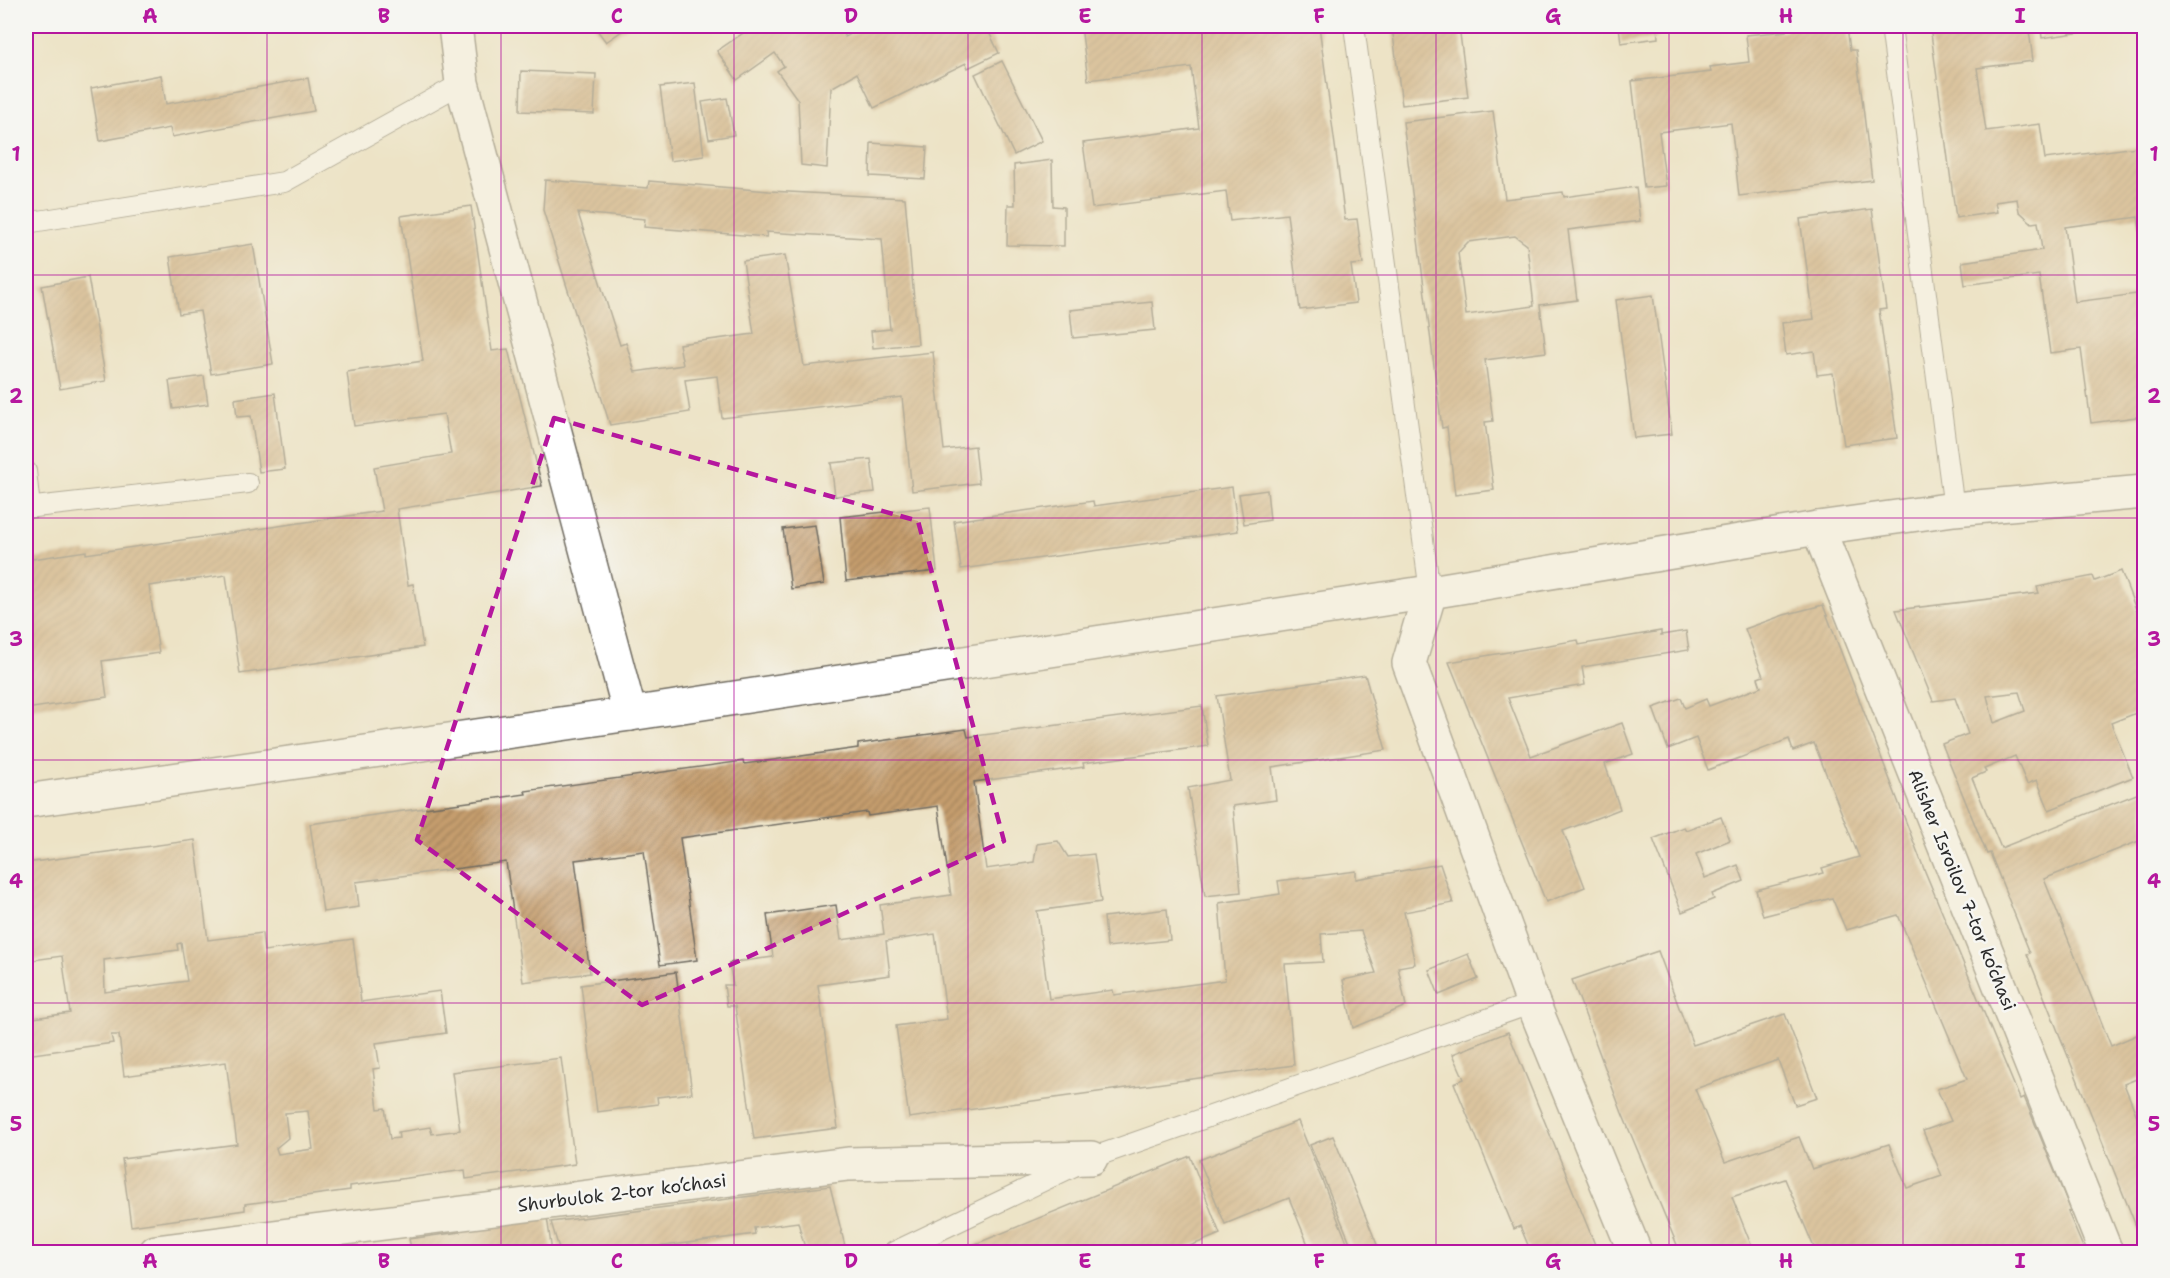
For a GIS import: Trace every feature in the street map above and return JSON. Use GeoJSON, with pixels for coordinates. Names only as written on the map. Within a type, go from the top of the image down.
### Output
{"type":"FeatureCollection","features":[{"type":"Feature","properties":{"kind":"street"},"geometry":{"type":"LineString","coordinates":[[455,26],[462,82],[630,714]]}},
{"type":"Feature","properties":{"kind":"street"},"geometry":{"type":"LineString","coordinates":[[26,801],[630,714],[1430,592],[1818,528],[1954,509],[2145,492]]}},
{"type":"Feature","properties":{"kind":"street","name":"Alisher Isroilov 7-tor ko‘chasi"},"geometry":{"type":"LineString","coordinates":[[1818,528],[2106,1252]]}},
{"type":"Feature","properties":{"kind":"street"},"geometry":{"type":"LineString","coordinates":[[1430,592],[1408,663],[1533,1003],[1635,1252]]}},
{"type":"Feature","properties":{"kind":"street","name":"Shurbulok 2-tor ko‘chasi"},"geometry":{"type":"LineString","coordinates":[[156,1252],[848,1164],[1091,1158]]}},
{"type":"Feature","properties":{"kind":"lane"},"geometry":{"type":"LineString","coordinates":[[1354,26],[1430,592]]}},
{"type":"Feature","properties":{"kind":"lane"},"geometry":{"type":"LineString","coordinates":[[1891,26],[1954,509]]}},
{"type":"Feature","properties":{"kind":"lane"},"geometry":{"type":"LineString","coordinates":[[26,223],[284,183],[462,82]]}},
{"type":"Feature","properties":{"kind":"lane"},"geometry":{"type":"LineString","coordinates":[[26,471],[28,508],[248,483]]}},
{"type":"Feature","properties":{"kind":"lane"},"geometry":{"type":"LineString","coordinates":[[894,1252],[1091,1158],[1533,1003]]}},
{"type":"Feature","properties":{"kind":"highlighted area"},"geometry":{"type":"Polygon","coordinates":[[[554,418],[918,521],[1004,841],[642,1005],[417,840],[554,418]]]}},
{"type":"Feature","properties":{"kind":"building"},"geometry":{"type":"Polygon","coordinates":[[[491,26],[505,26],[495,31],[491,26]]]}},
{"type":"Feature","properties":{"kind":"building"},"geometry":{"type":"Polygon","coordinates":[[[594,26],[629,26],[606,42],[594,26]]]}},
{"type":"Feature","properties":{"kind":"building"},"geometry":{"type":"Polygon","coordinates":[[[747,26],[837,26],[845,37],[868,26],[986,26],[999,53],[968,68],[966,63],[874,108],[857,73],[831,88],[827,168],[801,165],[798,100],[777,71],[784,66],[775,53],[737,80],[717,51],[749,29],[747,26]]]}},
{"type":"Feature","properties":{"kind":"building"},"geometry":{"type":"Polygon","coordinates":[[[1081,26],[1319,26],[1345,220],[1357,219],[1363,264],[1351,265],[1356,303],[1300,310],[1287,214],[1230,221],[1226,191],[1092,208],[1083,143],[1199,128],[1191,67],[1088,80],[1081,26]]]}},
{"type":"Feature","properties":{"kind":"building"},"geometry":{"type":"Polygon","coordinates":[[[1392,26],[1459,26],[1468,97],[1402,105],[1392,26]]]}},
{"type":"Feature","properties":{"kind":"building"},"geometry":{"type":"Polygon","coordinates":[[[1619,26],[1657,26],[1658,38],[1621,43],[1619,26]]]}},
{"type":"Feature","properties":{"kind":"building"},"geometry":{"type":"Polygon","coordinates":[[[1785,26],[1847,26],[1850,50],[1856,50],[1872,180],[1739,196],[1731,123],[1659,132],[1666,186],[1644,188],[1632,81],[1711,72],[1710,67],[1749,62],[1746,35],[1786,31],[1785,26]]]}},
{"type":"Feature","properties":{"kind":"building"},"geometry":{"type":"Polygon","coordinates":[[[1930,26],[2081,26],[2082,32],[2042,38],[2041,29],[2029,30],[2033,61],[1977,68],[1986,131],[2040,124],[2045,159],[2144,146],[2144,253],[2138,217],[2065,227],[2075,302],[2144,293],[2144,416],[2091,423],[2081,349],[2050,353],[2039,275],[1965,285],[1962,262],[2042,250],[2038,222],[2032,223],[2019,211],[2017,199],[1995,202],[1997,212],[1956,218],[1930,26]]]}},
{"type":"Feature","properties":{"kind":"building"},"geometry":{"type":"Polygon","coordinates":[[[1002,61],[1042,141],[1014,155],[975,74],[1002,61]]]}},
{"type":"Feature","properties":{"kind":"building"},"geometry":{"type":"Polygon","coordinates":[[[521,71],[596,74],[594,114],[520,111],[521,71]]]}},
{"type":"Feature","properties":{"kind":"building"},"geometry":{"type":"Polygon","coordinates":[[[161,75],[166,104],[308,78],[314,111],[172,137],[170,128],[100,141],[91,88],[161,75]]]}},
{"type":"Feature","properties":{"kind":"building"},"geometry":{"type":"Polygon","coordinates":[[[695,83],[704,156],[670,161],[660,87],[695,83]]]}},
{"type":"Feature","properties":{"kind":"building"},"geometry":{"type":"Polygon","coordinates":[[[727,98],[734,135],[709,139],[702,102],[727,98]]]}},
{"type":"Feature","properties":{"kind":"building"},"geometry":{"type":"Polygon","coordinates":[[[1493,111],[1505,199],[1563,192],[1564,197],[1636,187],[1640,221],[1568,230],[1577,300],[1540,305],[1546,352],[1485,360],[1493,421],[1485,422],[1494,490],[1455,495],[1447,427],[1442,428],[1403,122],[1493,111]],[[1515,236],[1468,242],[1458,253],[1466,315],[1534,306],[1527,245],[1515,236]]]}},
{"type":"Feature","properties":{"kind":"building"},"geometry":{"type":"Polygon","coordinates":[[[871,143],[927,147],[925,179],[870,176],[871,143]]]}},
{"type":"Feature","properties":{"kind":"building"},"geometry":{"type":"Polygon","coordinates":[[[1052,160],[1053,206],[1064,207],[1064,246],[1007,245],[1008,205],[1015,205],[1014,165],[1052,160]]]}},
{"type":"Feature","properties":{"kind":"building"},"geometry":{"type":"Polygon","coordinates":[[[545,180],[648,188],[649,181],[769,191],[905,198],[918,344],[873,348],[871,331],[890,329],[882,239],[766,232],[767,237],[644,227],[645,219],[578,213],[620,345],[626,343],[635,372],[683,365],[679,344],[754,334],[743,261],[785,255],[804,366],[933,352],[944,450],[975,446],[979,483],[912,491],[902,397],[722,418],[717,376],[685,380],[690,412],[610,425],[543,210],[545,180]]]}},
{"type":"Feature","properties":{"kind":"building"},"geometry":{"type":"Polygon","coordinates":[[[471,206],[492,351],[508,349],[542,486],[397,509],[408,585],[413,584],[423,647],[240,674],[226,575],[149,586],[159,653],[102,661],[107,697],[26,709],[26,560],[86,551],[86,554],[382,511],[374,467],[451,454],[444,414],[354,426],[347,372],[423,361],[401,216],[471,206]]]}},
{"type":"Feature","properties":{"kind":"building"},"geometry":{"type":"Polygon","coordinates":[[[1872,209],[1886,309],[1879,310],[1897,438],[1844,445],[1833,373],[1817,375],[1814,351],[1786,355],[1782,323],[1814,319],[1800,219],[1872,209]]]}},
{"type":"Feature","properties":{"kind":"building"},"geometry":{"type":"Polygon","coordinates":[[[253,244],[273,364],[211,374],[200,311],[179,314],[170,257],[253,244]]]}},
{"type":"Feature","properties":{"kind":"building"},"geometry":{"type":"Polygon","coordinates":[[[88,277],[106,381],[60,389],[42,286],[88,277]]]}},
{"type":"Feature","properties":{"kind":"building"},"geometry":{"type":"Polygon","coordinates":[[[1653,295],[1672,434],[1634,438],[1616,300],[1653,295]]]}},
{"type":"Feature","properties":{"kind":"building"},"geometry":{"type":"Polygon","coordinates":[[[1152,302],[1155,330],[1073,338],[1070,310],[1152,302]]]}},
{"type":"Feature","properties":{"kind":"building"},"geometry":{"type":"Polygon","coordinates":[[[204,376],[208,404],[173,409],[169,381],[204,376]]]}},
{"type":"Feature","properties":{"kind":"building"},"geometry":{"type":"Polygon","coordinates":[[[275,393],[285,469],[259,472],[251,416],[237,417],[235,399],[275,393]]]}},
{"type":"Feature","properties":{"kind":"building"},"geometry":{"type":"Polygon","coordinates":[[[871,459],[875,492],[835,496],[831,463],[871,459]]]}},
{"type":"Feature","properties":{"kind":"building"},"geometry":{"type":"Polygon","coordinates":[[[1232,487],[1238,531],[961,569],[954,521],[1093,501],[1094,506],[1232,487]]]}},
{"type":"Feature","properties":{"kind":"building"},"geometry":{"type":"Polygon","coordinates":[[[1267,490],[1270,520],[1244,524],[1239,494],[1267,490]]]}},
{"type":"Feature","properties":{"kind":"building"},"geometry":{"type":"Polygon","coordinates":[[[930,507],[937,571],[846,581],[840,517],[930,507]]]}},
{"type":"Feature","properties":{"kind":"building"},"geometry":{"type":"Polygon","coordinates":[[[815,525],[824,584],[791,589],[783,529],[815,525]]]}},
{"type":"Feature","properties":{"kind":"building"},"geometry":{"type":"Polygon","coordinates":[[[2121,571],[2139,617],[2144,615],[2144,710],[2111,723],[2133,777],[2049,810],[2037,780],[2027,784],[2015,756],[1984,769],[1986,772],[1972,778],[2001,848],[2144,791],[2144,839],[2044,879],[2111,1046],[2144,1032],[2144,1076],[2124,1084],[2144,1134],[2144,1246],[2027,954],[2030,953],[1990,853],[1987,854],[1942,744],[1968,734],[1955,698],[1933,701],[1896,610],[2039,593],[2037,587],[2093,576],[2095,581],[2121,571]],[[2019,692],[1987,696],[1994,723],[2025,711],[2019,692]]]}},
{"type":"Feature","properties":{"kind":"building"},"geometry":{"type":"Polygon","coordinates":[[[1823,605],[1924,869],[2020,1099],[2024,1097],[2071,1211],[2068,1212],[2085,1252],[1816,1252],[1785,1179],[1732,1197],[1754,1252],[1680,1252],[1622,1113],[1572,980],[1658,951],[1693,1045],[1785,1014],[1817,1098],[1795,1105],[1778,1060],[1695,1089],[1725,1162],[1799,1137],[1812,1169],[1889,1144],[1907,1188],[1942,1176],[1923,1131],[1951,1121],[1937,1089],[1967,1079],[1898,915],[1846,930],[1832,898],[1763,916],[1756,890],[1824,873],[1822,868],[1859,857],[1814,743],[1793,751],[1789,739],[1708,770],[1696,738],[1668,749],[1653,708],[1681,698],[1685,708],[1706,699],[1709,706],[1761,687],[1758,678],[1763,676],[1745,629],[1784,615],[1823,605]]]}},
{"type":"Feature","properties":{"kind":"building"},"geometry":{"type":"Polygon","coordinates":[[[1661,631],[1661,635],[1686,631],[1689,650],[1582,667],[1585,685],[1508,698],[1531,756],[1622,723],[1633,754],[1605,764],[1620,809],[1563,831],[1585,887],[1546,902],[1449,662],[1578,640],[1579,645],[1661,631]]]}},
{"type":"Feature","properties":{"kind":"building"},"geometry":{"type":"Polygon","coordinates":[[[1365,675],[1386,750],[1272,767],[1276,800],[1233,806],[1241,892],[1205,896],[1188,788],[1230,780],[1217,696],[1365,675]]]}},
{"type":"Feature","properties":{"kind":"building"},"geometry":{"type":"Polygon","coordinates":[[[1202,706],[1208,746],[1083,763],[1084,767],[974,782],[986,869],[1034,862],[1037,844],[1058,841],[1068,857],[1094,854],[1101,902],[1037,911],[1049,999],[1113,990],[1114,995],[1225,980],[1219,903],[1280,894],[1278,881],[1356,871],[1356,879],[1440,864],[1453,903],[1404,912],[1415,964],[1398,967],[1406,1006],[1353,1028],[1343,980],[1376,973],[1361,931],[1321,934],[1323,962],[1285,964],[1294,1065],[909,1118],[896,1026],[947,1019],[935,934],[886,941],[890,975],[818,985],[838,1128],[754,1139],[735,1006],[727,1006],[724,985],[733,985],[729,963],[773,957],[767,915],[836,905],[841,940],[884,934],[880,905],[951,895],[938,806],[868,816],[867,812],[680,838],[697,960],[660,965],[644,851],[575,860],[590,973],[523,982],[506,862],[356,882],[359,907],[323,912],[310,824],[526,794],[525,791],[743,761],[744,764],[858,748],[858,744],[966,729],[968,737],[1202,706]]]}},
{"type":"Feature","properties":{"kind":"building"},"geometry":{"type":"Polygon","coordinates":[[[1721,817],[1730,840],[1696,854],[1705,878],[1738,865],[1744,881],[1712,894],[1714,899],[1682,912],[1653,839],[1684,827],[1686,830],[1721,817]]]}},
{"type":"Feature","properties":{"kind":"building"},"geometry":{"type":"Polygon","coordinates":[[[195,840],[208,940],[262,933],[264,951],[353,939],[361,1002],[440,991],[446,1033],[376,1043],[380,1068],[373,1069],[378,1109],[385,1108],[390,1139],[399,1138],[398,1132],[430,1127],[432,1134],[460,1130],[452,1072],[561,1058],[575,1164],[466,1179],[465,1170],[350,1186],[350,1190],[245,1204],[245,1210],[131,1226],[122,1159],[237,1144],[226,1062],[124,1076],[119,1035],[111,1035],[113,1043],[26,1055],[26,1019],[70,1013],[62,956],[26,961],[26,863],[195,840]],[[181,943],[177,944],[178,950],[104,960],[105,992],[187,981],[181,943]],[[308,1111],[285,1113],[288,1138],[276,1148],[278,1154],[313,1149],[308,1111]]]}},
{"type":"Feature","properties":{"kind":"building"},"geometry":{"type":"Polygon","coordinates":[[[1167,909],[1170,940],[1107,947],[1104,917],[1167,909]]]}},
{"type":"Feature","properties":{"kind":"building"},"geometry":{"type":"Polygon","coordinates":[[[1468,954],[1478,979],[1439,995],[1429,970],[1468,954]]]}},
{"type":"Feature","properties":{"kind":"building"},"geometry":{"type":"Polygon","coordinates":[[[676,972],[692,1093],[657,1097],[658,1104],[597,1112],[581,985],[676,972]]]}},
{"type":"Feature","properties":{"kind":"building"},"geometry":{"type":"Polygon","coordinates":[[[1508,1032],[1598,1252],[1531,1252],[1520,1226],[1514,1229],[1454,1083],[1464,1079],[1453,1054],[1508,1032]]]}},
{"type":"Feature","properties":{"kind":"building"},"geometry":{"type":"Polygon","coordinates":[[[1298,1121],[1351,1252],[1311,1252],[1289,1198],[1225,1224],[1199,1160],[1298,1121]]]}},
{"type":"Feature","properties":{"kind":"building"},"geometry":{"type":"Polygon","coordinates":[[[1333,1136],[1380,1252],[1354,1252],[1310,1145],[1333,1136]]]}},
{"type":"Feature","properties":{"kind":"building"},"geometry":{"type":"Polygon","coordinates":[[[1190,1156],[1220,1234],[1175,1252],[956,1252],[1190,1156]]]}},
{"type":"Feature","properties":{"kind":"building"},"geometry":{"type":"Polygon","coordinates":[[[830,1186],[846,1250],[838,1252],[806,1252],[798,1222],[754,1228],[755,1234],[619,1252],[560,1252],[551,1222],[830,1186]]]}},
{"type":"Feature","properties":{"kind":"building"},"geometry":{"type":"Polygon","coordinates":[[[547,1217],[552,1252],[412,1252],[409,1239],[460,1232],[460,1229],[547,1217]]]}}]}
